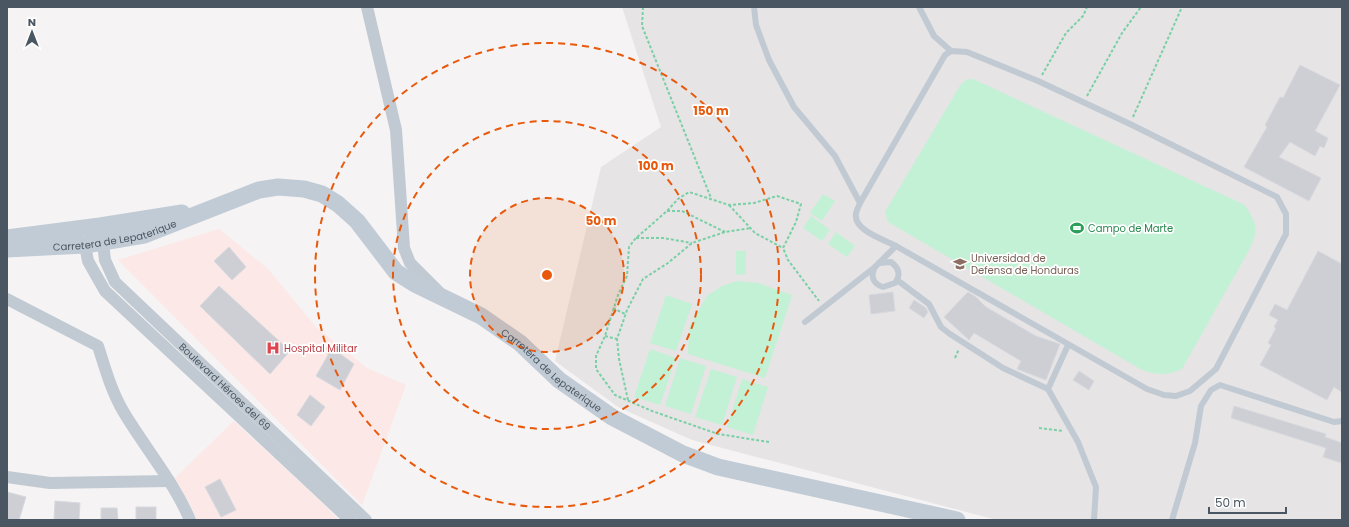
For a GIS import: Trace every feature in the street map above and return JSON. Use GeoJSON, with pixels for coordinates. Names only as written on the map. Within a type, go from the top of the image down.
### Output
{"type":"FeatureCollection","features":[{"type":"Feature","properties":{"kind":"main road","name":"Carretera de Lepaterique"},"geometry":{"type":"LineString","coordinates":[[7,249],[144,235],[260,190],[278,187],[304,189],[322,194],[338,204],[356,222],[396,272],[415,284],[441,295],[481,316],[515,339],[559,380],[612,417],[683,454],[718,467],[957,520]]}},
{"type":"Feature","properties":{"kind":"main road","name":"Carretera de Lepaterique"},"geometry":{"type":"LineString","coordinates":[[7,238],[134,221],[219,206]]}},
{"type":"Feature","properties":{"kind":"main road"},"geometry":{"type":"LineString","coordinates":[[48,233],[94,241],[115,232],[134,221]]}},
{"type":"Feature","properties":{"kind":"main road","name":"Carretera de Lepaterique"},"geometry":{"type":"LineString","coordinates":[[919,512],[938,520]]}},
{"type":"Feature","properties":{"kind":"street"},"geometry":{"type":"LineString","coordinates":[[367,7],[396,130],[404,248],[410,264],[441,295]]}},
{"type":"Feature","properties":{"kind":"street","name":"Boulevard Héroes del 69"},"geometry":{"type":"LineString","coordinates":[[94,241],[88,261],[105,292],[350,520]]}},
{"type":"Feature","properties":{"kind":"street","name":"Boulevard Héroes del 69"},"geometry":{"type":"LineString","coordinates":[[94,241],[115,282],[366,520]]}},
{"type":"Feature","properties":{"kind":"street"},"geometry":{"type":"LineString","coordinates":[[7,299],[98,346],[109,383],[123,411],[182,501],[190,520]]}},
{"type":"Feature","properties":{"kind":"street"},"geometry":{"type":"LineString","coordinates":[[7,478],[50,483],[169,481]]}},
{"type":"Feature","properties":{"kind":"lane"},"geometry":{"type":"LineString","coordinates":[[754,7],[756,25],[769,60],[794,107],[835,156],[860,202]]}},
{"type":"Feature","properties":{"kind":"lane"},"geometry":{"type":"LineString","coordinates":[[919,7],[934,36],[951,51]]}},
{"type":"Feature","properties":{"kind":"lane"},"geometry":{"type":"LineString","coordinates":[[951,51],[967,52],[1038,81],[1277,196],[1286,214],[1286,234],[1216,369],[1190,391],[1176,396],[1164,395],[1147,389],[896,246],[862,229],[857,222],[855,215],[860,202],[945,55],[951,51]]}},
{"type":"Feature","properties":{"kind":"lane"},"geometry":{"type":"LineString","coordinates":[[805,322],[823,306],[876,265],[896,246]]}},
{"type":"Feature","properties":{"kind":"lane"},"geometry":{"type":"LineString","coordinates":[[886,261],[894,265],[898,272],[897,280],[888,287],[879,286],[873,280],[872,271],[876,265],[886,261]]}},
{"type":"Feature","properties":{"kind":"lane"},"geometry":{"type":"LineString","coordinates":[[897,280],[929,304],[941,327],[1003,368],[1048,389],[1073,433],[1096,487],[1094,520]]}},
{"type":"Feature","properties":{"kind":"lane"},"geometry":{"type":"LineString","coordinates":[[1048,389],[1068,345]]}},
{"type":"Feature","properties":{"kind":"lane"},"geometry":{"type":"LineString","coordinates":[[1172,520],[1193,450],[1201,406],[1211,390],[1220,385],[1334,422],[1342,421]]}},
{"type":"Feature","properties":{"kind":"path"},"geometry":{"type":"LineString","coordinates":[[643,7],[642,26],[712,199]]}},
{"type":"Feature","properties":{"kind":"path"},"geometry":{"type":"LineString","coordinates":[[1038,81],[1066,33],[1083,16],[1087,7]]}},
{"type":"Feature","properties":{"kind":"path"},"geometry":{"type":"LineString","coordinates":[[1084,103],[1122,33],[1140,7]]}},
{"type":"Feature","properties":{"kind":"path"},"geometry":{"type":"LineString","coordinates":[[1130,124],[1182,7]]}},
{"type":"Feature","properties":{"kind":"path"},"geometry":{"type":"LineString","coordinates":[[769,442],[718,434],[652,411],[615,395],[596,369],[596,356],[605,336],[613,308],[627,276],[629,247],[635,238],[667,211],[678,199],[689,192],[729,205],[754,203],[777,196],[801,204],[796,222],[783,248]]}},
{"type":"Feature","properties":{"kind":"path"},"geometry":{"type":"LineString","coordinates":[[729,205],[755,233],[783,248],[788,260],[823,306]]}},
{"type":"Feature","properties":{"kind":"path"},"geometry":{"type":"LineString","coordinates":[[667,211],[682,211],[725,232]]}},
{"type":"Feature","properties":{"kind":"path"},"geometry":{"type":"LineString","coordinates":[[628,400],[619,359],[617,339],[625,315],[643,279],[668,264],[692,243],[725,232],[751,228]]}},
{"type":"Feature","properties":{"kind":"path"},"geometry":{"type":"LineString","coordinates":[[635,238],[664,238],[692,243]]}},
{"type":"Feature","properties":{"kind":"path"},"geometry":{"type":"LineString","coordinates":[[613,308],[625,315]]}},
{"type":"Feature","properties":{"kind":"path"},"geometry":{"type":"LineString","coordinates":[[605,336],[617,339]]}},
{"type":"Feature","properties":{"kind":"path"},"geometry":{"type":"LineString","coordinates":[[955,358],[962,342]]}},
{"type":"Feature","properties":{"kind":"path"},"geometry":{"type":"LineString","coordinates":[[1039,428],[1073,433]]}},
{"type":"Feature","properties":{"kind":"shaded area","name":"Universidad de Defensa de Honduras"},"geometry":{"type":"Polygon","coordinates":[[[622,7],[1342,7],[1342,520],[997,520],[692,440],[618,407],[555,361],[601,167],[661,127],[622,7]]]}},
{"type":"Feature","properties":{"kind":"shaded area","name":"Hospital Militar"},"geometry":{"type":"Polygon","coordinates":[[[219,229],[268,269],[316,327],[367,368],[406,385],[362,505],[118,260],[219,229]]]}},
{"type":"Feature","properties":{"kind":"shaded area"},"geometry":{"type":"Polygon","coordinates":[[[234,421],[327,507],[339,520],[197,520],[175,478],[234,421]]]}},
{"type":"Feature","properties":{"kind":"green space","name":"Campo de Marte"},"geometry":{"type":"Polygon","coordinates":[[[968,79],[973,79],[1245,205],[1255,223],[1256,228],[1254,238],[1248,252],[1182,369],[1172,373],[1162,374],[1142,370],[888,222],[885,212],[961,84],[968,79]]]}},
{"type":"Feature","properties":{"kind":"green space"},"geometry":{"type":"Polygon","coordinates":[[[823,194],[835,201],[822,221],[810,213],[823,194]]]}},
{"type":"Feature","properties":{"kind":"green space"},"geometry":{"type":"Polygon","coordinates":[[[811,216],[830,230],[822,241],[803,228],[811,216]]]}},
{"type":"Feature","properties":{"kind":"green space"},"geometry":{"type":"Polygon","coordinates":[[[836,232],[855,246],[847,257],[828,244],[836,232]]]}},
{"type":"Feature","properties":{"kind":"green space"},"geometry":{"type":"Polygon","coordinates":[[[736,251],[746,251],[746,274],[736,275],[736,251]]]}},
{"type":"Feature","properties":{"kind":"green space"},"geometry":{"type":"Polygon","coordinates":[[[737,281],[758,283],[792,295],[765,378],[688,354],[689,327],[707,296],[722,286],[737,281]]]}},
{"type":"Feature","properties":{"kind":"green space"},"geometry":{"type":"Polygon","coordinates":[[[666,295],[692,304],[676,351],[650,343],[666,295]]]}},
{"type":"Feature","properties":{"kind":"green space"},"geometry":{"type":"Polygon","coordinates":[[[650,349],[676,358],[660,405],[634,397],[650,349]]]}},
{"type":"Feature","properties":{"kind":"green space"},"geometry":{"type":"Polygon","coordinates":[[[680,358],[706,366],[691,414],[665,406],[680,358]]]}},
{"type":"Feature","properties":{"kind":"green space"},"geometry":{"type":"Polygon","coordinates":[[[711,369],[737,377],[722,425],[695,417],[711,369]]]}},
{"type":"Feature","properties":{"kind":"green space"},"geometry":{"type":"Polygon","coordinates":[[[742,379],[768,387],[753,435],[727,427],[742,379]]]}},
{"type":"Feature","properties":{"kind":"building"},"geometry":{"type":"Polygon","coordinates":[[[1300,65],[1340,85],[1315,131],[1328,138],[1324,148],[1320,146],[1315,156],[1290,142],[1279,157],[1321,178],[1309,201],[1244,167],[1267,127],[1265,125],[1280,97],[1283,98],[1300,65]]]}},
{"type":"Feature","properties":{"kind":"building"},"geometry":{"type":"Polygon","coordinates":[[[229,247],[246,267],[232,280],[214,261],[229,247]]]}},
{"type":"Feature","properties":{"kind":"building"},"geometry":{"type":"Polygon","coordinates":[[[1318,251],[1342,264],[1342,392],[1334,387],[1327,400],[1260,365],[1271,345],[1268,343],[1276,328],[1274,327],[1278,320],[1269,315],[1275,304],[1287,310],[1318,251]]]}},
{"type":"Feature","properties":{"kind":"building"},"geometry":{"type":"Polygon","coordinates":[[[219,286],[290,351],[270,374],[200,306],[219,286]]]}},
{"type":"Feature","properties":{"kind":"building"},"geometry":{"type":"Polygon","coordinates":[[[893,292],[895,311],[871,314],[869,295],[893,292]]]}},
{"type":"Feature","properties":{"kind":"building"},"geometry":{"type":"Polygon","coordinates":[[[968,292],[976,297],[986,307],[1036,336],[1060,344],[1046,380],[1017,369],[1021,361],[974,333],[969,340],[944,317],[968,292]]]}},
{"type":"Feature","properties":{"kind":"building"},"geometry":{"type":"Polygon","coordinates":[[[914,300],[926,308],[928,312],[924,318],[909,308],[914,300]]]}},
{"type":"Feature","properties":{"kind":"building"},"geometry":{"type":"Polygon","coordinates":[[[332,348],[354,364],[340,390],[316,376],[332,348]]]}},
{"type":"Feature","properties":{"kind":"building"},"geometry":{"type":"Polygon","coordinates":[[[1079,371],[1094,381],[1089,390],[1073,380],[1079,371]]]}},
{"type":"Feature","properties":{"kind":"building"},"geometry":{"type":"Polygon","coordinates":[[[310,395],[325,407],[311,426],[297,415],[310,395]]]}},
{"type":"Feature","properties":{"kind":"building"},"geometry":{"type":"Polygon","coordinates":[[[1234,406],[1326,434],[1325,437],[1342,443],[1342,463],[1323,457],[1326,448],[1231,418],[1234,406]]]}},
{"type":"Feature","properties":{"kind":"building"},"geometry":{"type":"Polygon","coordinates":[[[220,479],[236,510],[221,517],[205,487],[220,479]]]}},
{"type":"Feature","properties":{"kind":"building"},"geometry":{"type":"Polygon","coordinates":[[[7,492],[26,497],[19,520],[7,520],[7,492]]]}},
{"type":"Feature","properties":{"kind":"building"},"geometry":{"type":"Polygon","coordinates":[[[55,501],[80,503],[79,520],[54,520],[55,501]]]}},
{"type":"Feature","properties":{"kind":"building"},"geometry":{"type":"Polygon","coordinates":[[[136,507],[156,507],[156,520],[136,520],[136,507]]]}},
{"type":"Feature","properties":{"kind":"building"},"geometry":{"type":"Polygon","coordinates":[[[101,508],[117,508],[118,520],[101,520],[101,508]]]}},
{"type":"Feature","properties":{"kind":"place","name":"Campo de Marte"},"geometry":{"type":"Point","coordinates":[1077,228]}},
{"type":"Feature","properties":{"kind":"place","name":"Universidad de Defensa de Honduras"},"geometry":{"type":"Point","coordinates":[960,264]}},
{"type":"Feature","properties":{"kind":"place","name":"Hospital Militar"},"geometry":{"type":"Point","coordinates":[273,348]}}]}
